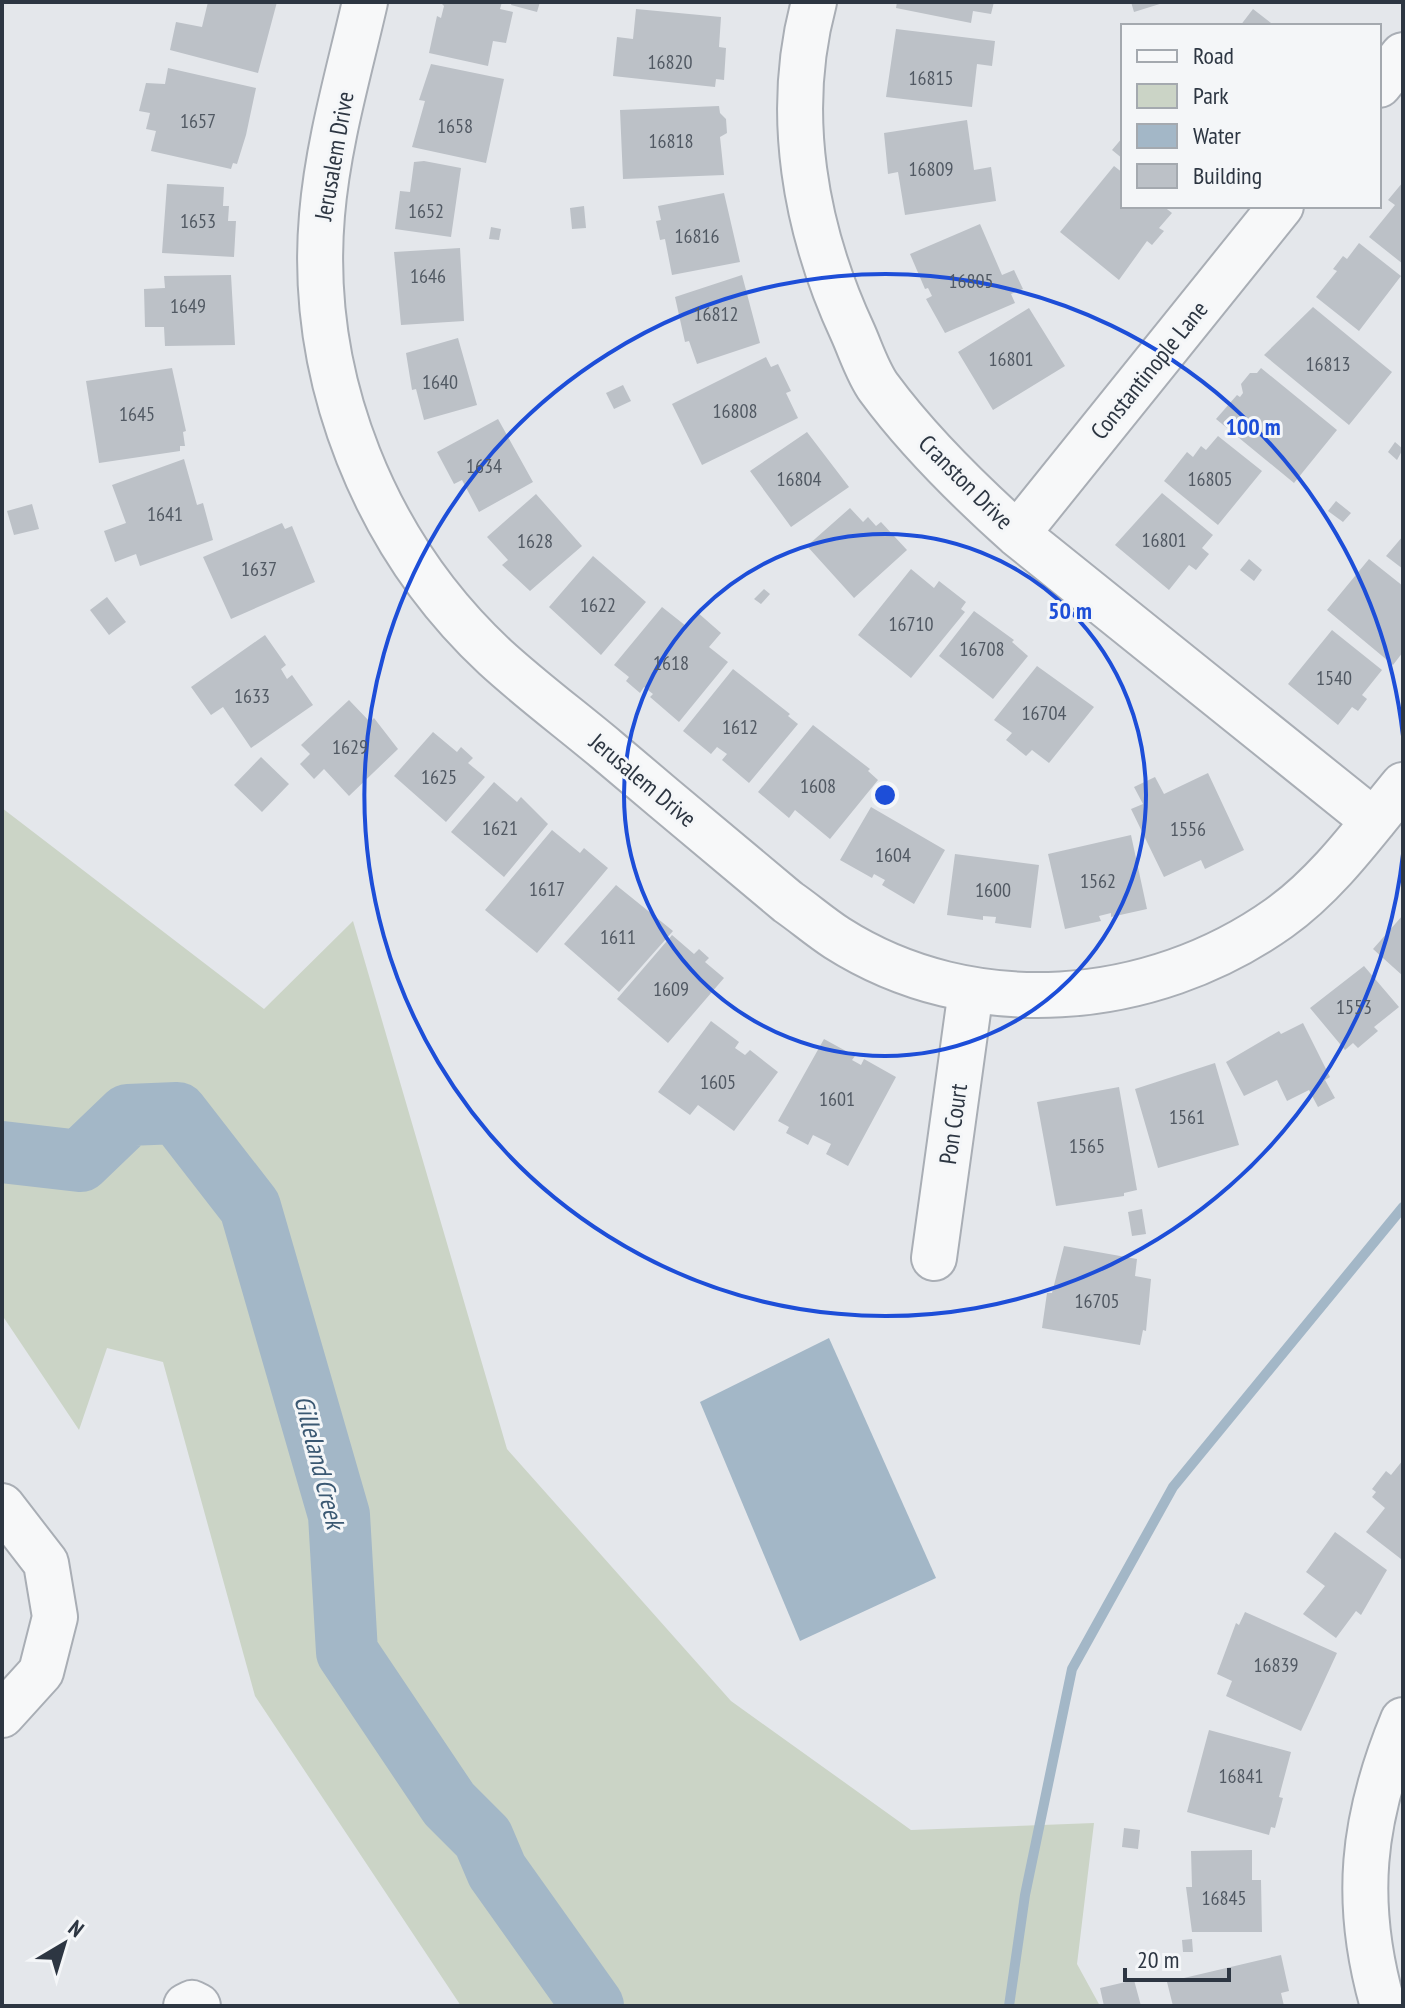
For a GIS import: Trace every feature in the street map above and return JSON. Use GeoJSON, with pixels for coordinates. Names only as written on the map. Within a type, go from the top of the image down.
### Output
{"type":"FeatureCollection","features":[{"type":"Feature","properties":{"kind":"street","name":"Jerusalem Drive"},"geometry":{"type":"LineString","coordinates":[[365,2],[328,166],[320,273],[331,368],[348,430],[395,534],[451,611],[495,656],[788,902],[838,938],[883,961],[971,990],[1031,996],[1126,987],[1186,969],[1232,947],[1280,917],[1324,879],[1403,785]]}},
{"type":"Feature","properties":{"kind":"street","name":"Cranston Drive"},"geometry":{"type":"LineString","coordinates":[[814,2],[803,43],[799,132],[812,224],[837,299],[877,386],[982,503],[1017,534],[1374,821]]}},
{"type":"Feature","properties":{"kind":"street"},"geometry":{"type":"LineString","coordinates":[[1381,82],[1403,55]]}},
{"type":"Feature","properties":{"kind":"street","name":"Constantinople Lane"},"geometry":{"type":"LineString","coordinates":[[1017,534],[1279,208]]}},
{"type":"Feature","properties":{"kind":"street","name":"Pon Court"},"geometry":{"type":"LineString","coordinates":[[934,1258],[971,990]]}},
{"type":"Feature","properties":{"kind":"street"},"geometry":{"type":"LineString","coordinates":[[2,1506],[46,1563],[55,1617],[41,1672],[2,1715]]}},
{"type":"Feature","properties":{"kind":"street"},"geometry":{"type":"LineString","coordinates":[[1383,2006],[1370,1962],[1364,1872],[1371,1816],[1383,1767],[1403,1720]]}},
{"type":"Feature","properties":{"kind":"street"},"geometry":{"type":"LineString","coordinates":[[186,2006],[198,2006]]}},
{"type":"Feature","properties":{"kind":"green space"},"geometry":{"type":"Polygon","coordinates":[[[2,808],[264,1009],[353,921],[507,1449],[731,1701],[911,1830],[1094,1823],[1077,1964],[1100,2006],[461,2006],[255,1696],[163,1362],[107,1348],[79,1430],[2,1315],[2,808]]]}},
{"type":"Feature","properties":{"kind":"water"},"geometry":{"type":"Polygon","coordinates":[[[829,1338],[936,1578],[800,1641],[700,1402],[829,1338]]]}},
{"type":"Feature","properties":{"kind":"building"},"geometry":{"type":"Polygon","coordinates":[[[208,2],[277,2],[258,73],[170,50],[176,22],[202,27],[208,2]]]}},
{"type":"Feature","properties":{"kind":"building"},"geometry":{"type":"Polygon","coordinates":[[[440,2],[502,2],[500,9],[513,12],[506,43],[493,41],[488,66],[429,53],[437,16],[441,18],[444,6],[440,2]]]}},
{"type":"Feature","properties":{"kind":"building"},"geometry":{"type":"Polygon","coordinates":[[[512,2],[540,2],[537,12],[511,5],[512,2]]]}},
{"type":"Feature","properties":{"kind":"building"},"geometry":{"type":"Polygon","coordinates":[[[897,2],[994,2],[991,14],[973,11],[971,23],[896,8],[897,2]]]}},
{"type":"Feature","properties":{"kind":"building"},"geometry":{"type":"Polygon","coordinates":[[[1131,2],[1163,2],[1163,3],[1134,12],[1131,2]]]}},
{"type":"Feature","properties":{"kind":"building"},"geometry":{"type":"Polygon","coordinates":[[[636,9],[721,17],[719,47],[726,48],[724,80],[716,79],[715,87],[613,76],[617,37],[633,39],[636,9]]]}},
{"type":"Feature","properties":{"kind":"building"},"geometry":{"type":"Polygon","coordinates":[[[1253,9],[1272,24],[1242,24],[1253,9]]]}},
{"type":"Feature","properties":{"kind":"building"},"geometry":{"type":"Polygon","coordinates":[[[896,29],[995,41],[992,66],[977,64],[972,107],[886,97],[896,29]]]}},
{"type":"Feature","properties":{"kind":"building"},"geometry":{"type":"Polygon","coordinates":[[[431,64],[504,79],[486,163],[412,147],[425,101],[419,100],[431,64]]]}},
{"type":"Feature","properties":{"kind":"building"},"geometry":{"type":"Polygon","coordinates":[[[168,68],[256,88],[246,135],[237,164],[233,163],[231,169],[151,151],[156,131],[146,129],[150,113],[139,111],[146,83],[165,84],[168,68]]]}},
{"type":"Feature","properties":{"kind":"building"},"geometry":{"type":"Polygon","coordinates":[[[719,106],[720,113],[726,119],[727,133],[720,137],[724,175],[623,179],[620,110],[719,106]]]}},
{"type":"Feature","properties":{"kind":"building"},"geometry":{"type":"Polygon","coordinates":[[[967,120],[974,170],[991,167],[996,201],[905,215],[898,172],[888,174],[884,133],[967,120]]]}},
{"type":"Feature","properties":{"kind":"building"},"geometry":{"type":"Polygon","coordinates":[[[1121,139],[1121,157],[1112,150],[1121,139]]]}},
{"type":"Feature","properties":{"kind":"building"},"geometry":{"type":"Polygon","coordinates":[[[414,162],[461,168],[451,237],[395,229],[400,191],[410,192],[414,162]]]}},
{"type":"Feature","properties":{"kind":"building"},"geometry":{"type":"Polygon","coordinates":[[[1114,166],[1121,171],[1121,208],[1166,208],[1172,213],[1159,228],[1164,231],[1152,245],[1147,241],[1119,280],[1060,232],[1114,166]]]}},
{"type":"Feature","properties":{"kind":"building"},"geometry":{"type":"Polygon","coordinates":[[[1403,182],[1403,264],[1369,237],[1395,205],[1388,200],[1403,182]]]}},
{"type":"Feature","properties":{"kind":"building"},"geometry":{"type":"Polygon","coordinates":[[[167,184],[224,187],[223,206],[229,206],[228,221],[236,221],[234,257],[162,253],[167,184]]]}},
{"type":"Feature","properties":{"kind":"building"},"geometry":{"type":"Polygon","coordinates":[[[724,193],[740,262],[672,275],[665,239],[660,240],[656,221],[661,220],[658,206],[724,193]]]}},
{"type":"Feature","properties":{"kind":"building"},"geometry":{"type":"Polygon","coordinates":[[[584,206],[586,228],[572,229],[570,208],[584,206]]]}},
{"type":"Feature","properties":{"kind":"building"},"geometry":{"type":"Polygon","coordinates":[[[980,224],[1002,275],[1014,270],[1023,289],[1011,294],[1015,303],[945,333],[926,299],[932,296],[928,288],[925,289],[910,254],[980,224]]]}},
{"type":"Feature","properties":{"kind":"building"},"geometry":{"type":"Polygon","coordinates":[[[491,227],[501,229],[499,240],[489,239],[491,227]]]}},
{"type":"Feature","properties":{"kind":"building"},"geometry":{"type":"Polygon","coordinates":[[[1359,243],[1401,276],[1359,331],[1316,297],[1337,271],[1333,269],[1343,256],[1347,259],[1359,243]]]}},
{"type":"Feature","properties":{"kind":"building"},"geometry":{"type":"Polygon","coordinates":[[[460,248],[464,321],[401,325],[394,252],[460,248]]]}},
{"type":"Feature","properties":{"kind":"building"},"geometry":{"type":"Polygon","coordinates":[[[231,275],[235,345],[165,346],[164,327],[145,327],[144,289],[165,288],[164,276],[231,275]]]}},
{"type":"Feature","properties":{"kind":"building"},"geometry":{"type":"Polygon","coordinates":[[[742,275],[760,343],[697,364],[689,341],[685,342],[675,297],[742,275]]]}},
{"type":"Feature","properties":{"kind":"building"},"geometry":{"type":"Polygon","coordinates":[[[1313,307],[1392,372],[1349,425],[1264,355],[1313,307]]]}},
{"type":"Feature","properties":{"kind":"building"},"geometry":{"type":"Polygon","coordinates":[[[1029,308],[1065,366],[993,410],[958,352],[1029,308]]]}},
{"type":"Feature","properties":{"kind":"building"},"geometry":{"type":"Polygon","coordinates":[[[458,338],[477,405],[424,420],[416,389],[412,390],[406,353],[458,338]]]}},
{"type":"Feature","properties":{"kind":"building"},"geometry":{"type":"Polygon","coordinates":[[[766,357],[771,367],[778,364],[791,391],[786,393],[798,418],[702,465],[672,404],[766,357]]]}},
{"type":"Feature","properties":{"kind":"building"},"geometry":{"type":"Polygon","coordinates":[[[172,368],[186,431],[183,432],[185,446],[180,446],[180,451],[99,463],[86,381],[172,368]]]}},
{"type":"Feature","properties":{"kind":"building"},"geometry":{"type":"Polygon","coordinates":[[[1261,368],[1337,430],[1294,483],[1216,419],[1237,395],[1240,397],[1243,393],[1241,384],[1250,373],[1257,373],[1261,368]]]}},
{"type":"Feature","properties":{"kind":"building"},"geometry":{"type":"Polygon","coordinates":[[[623,385],[631,401],[614,409],[606,393],[623,385]]]}},
{"type":"Feature","properties":{"kind":"building"},"geometry":{"type":"Polygon","coordinates":[[[498,419],[533,482],[479,512],[462,480],[454,484],[437,452],[498,419]]]}},
{"type":"Feature","properties":{"kind":"building"},"geometry":{"type":"Polygon","coordinates":[[[807,432],[849,487],[791,527],[750,471],[807,432]]]}},
{"type":"Feature","properties":{"kind":"building"},"geometry":{"type":"Polygon","coordinates":[[[1218,436],[1262,471],[1218,525],[1164,481],[1187,452],[1193,457],[1201,446],[1206,450],[1218,436]]]}},
{"type":"Feature","properties":{"kind":"building"},"geometry":{"type":"Polygon","coordinates":[[[1395,442],[1403,449],[1397,460],[1388,452],[1395,442]]]}},
{"type":"Feature","properties":{"kind":"building"},"geometry":{"type":"Polygon","coordinates":[[[184,459],[197,505],[203,503],[213,540],[140,566],[136,554],[115,562],[104,531],[126,523],[112,485],[184,459]]]}},
{"type":"Feature","properties":{"kind":"building"},"geometry":{"type":"Polygon","coordinates":[[[1162,493],[1213,535],[1202,548],[1209,554],[1196,570],[1189,565],[1169,590],[1115,545],[1162,493]]]}},
{"type":"Feature","properties":{"kind":"building"},"geometry":{"type":"Polygon","coordinates":[[[536,494],[582,546],[530,591],[502,565],[508,560],[487,537],[536,494]]]}},
{"type":"Feature","properties":{"kind":"building"},"geometry":{"type":"Polygon","coordinates":[[[1336,501],[1351,513],[1343,522],[1328,511],[1336,501]]]}},
{"type":"Feature","properties":{"kind":"building"},"geometry":{"type":"Polygon","coordinates":[[[32,504],[39,529],[14,535],[7,511],[32,504]]]}},
{"type":"Feature","properties":{"kind":"building"},"geometry":{"type":"Polygon","coordinates":[[[850,508],[863,522],[868,517],[876,526],[881,522],[907,550],[854,598],[807,546],[850,508]]]}},
{"type":"Feature","properties":{"kind":"building"},"geometry":{"type":"Polygon","coordinates":[[[282,523],[285,529],[292,526],[315,582],[231,619],[203,557],[282,523]]]}},
{"type":"Feature","properties":{"kind":"building"},"geometry":{"type":"Polygon","coordinates":[[[1403,536],[1403,569],[1386,556],[1403,536]]]}},
{"type":"Feature","properties":{"kind":"building"},"geometry":{"type":"Polygon","coordinates":[[[593,556],[646,602],[601,655],[549,607],[593,556]]]}},
{"type":"Feature","properties":{"kind":"building"},"geometry":{"type":"Polygon","coordinates":[[[1249,559],[1262,570],[1254,581],[1240,570],[1249,559]]]}},
{"type":"Feature","properties":{"kind":"building"},"geometry":{"type":"Polygon","coordinates":[[[1369,559],[1403,586],[1403,652],[1393,665],[1327,610],[1369,559]]]}},
{"type":"Feature","properties":{"kind":"building"},"geometry":{"type":"Polygon","coordinates":[[[911,569],[934,588],[939,581],[966,602],[961,609],[965,612],[911,678],[858,635],[911,569]]]}},
{"type":"Feature","properties":{"kind":"building"},"geometry":{"type":"Polygon","coordinates":[[[764,589],[770,594],[761,604],[754,599],[764,589]]]}},
{"type":"Feature","properties":{"kind":"building"},"geometry":{"type":"Polygon","coordinates":[[[107,597],[126,622],[109,635],[90,610],[107,597]]]}},
{"type":"Feature","properties":{"kind":"building"},"geometry":{"type":"Polygon","coordinates":[[[662,607],[686,626],[697,612],[721,633],[709,647],[728,662],[679,722],[650,697],[653,694],[644,687],[640,693],[626,681],[629,677],[614,665],[662,607]]]}},
{"type":"Feature","properties":{"kind":"building"},"geometry":{"type":"Polygon","coordinates":[[[974,611],[1014,640],[1012,642],[1028,656],[993,699],[939,656],[974,611]]]}},
{"type":"Feature","properties":{"kind":"building"},"geometry":{"type":"Polygon","coordinates":[[[1332,630],[1382,670],[1362,695],[1367,699],[1358,711],[1352,707],[1338,725],[1288,684],[1332,630]]]}},
{"type":"Feature","properties":{"kind":"building"},"geometry":{"type":"Polygon","coordinates":[[[265,635],[286,665],[281,669],[287,679],[292,675],[313,705],[251,748],[223,707],[211,715],[191,687],[265,635]]]}},
{"type":"Feature","properties":{"kind":"building"},"geometry":{"type":"Polygon","coordinates":[[[1037,666],[1094,707],[1049,763],[1032,750],[1026,756],[1006,740],[1012,733],[994,720],[1037,666]]]}},
{"type":"Feature","properties":{"kind":"building"},"geometry":{"type":"Polygon","coordinates":[[[733,669],[790,714],[788,716],[798,724],[749,783],[722,760],[727,754],[717,747],[711,754],[683,731],[733,669]]]}},
{"type":"Feature","properties":{"kind":"building"},"geometry":{"type":"Polygon","coordinates":[[[349,700],[370,722],[374,718],[398,749],[349,796],[324,769],[314,779],[300,764],[310,754],[301,745],[349,700]]]}},
{"type":"Feature","properties":{"kind":"building"},"geometry":{"type":"Polygon","coordinates":[[[813,725],[870,769],[868,771],[878,780],[830,839],[795,810],[789,818],[758,792],[813,725]]]}},
{"type":"Feature","properties":{"kind":"building"},"geometry":{"type":"Polygon","coordinates":[[[433,732],[457,752],[461,747],[473,758],[468,763],[485,777],[446,822],[394,776],[433,732]]]}},
{"type":"Feature","properties":{"kind":"building"},"geometry":{"type":"Polygon","coordinates":[[[261,757],[289,784],[262,812],[234,785],[261,757]]]}},
{"type":"Feature","properties":{"kind":"building"},"geometry":{"type":"Polygon","coordinates":[[[1208,773],[1244,850],[1205,869],[1201,860],[1164,877],[1131,809],[1143,804],[1134,787],[1155,777],[1164,794],[1208,773]]]}},
{"type":"Feature","properties":{"kind":"building"},"geometry":{"type":"Polygon","coordinates":[[[494,782],[517,802],[521,797],[548,824],[504,877],[451,832],[494,782]]]}},
{"type":"Feature","properties":{"kind":"building"},"geometry":{"type":"Polygon","coordinates":[[[871,807],[945,850],[914,904],[882,885],[885,880],[874,874],[872,878],[840,860],[871,807]]]}},
{"type":"Feature","properties":{"kind":"building"},"geometry":{"type":"Polygon","coordinates":[[[552,830],[580,853],[584,848],[608,868],[537,953],[485,910],[552,830]]]}},
{"type":"Feature","properties":{"kind":"building"},"geometry":{"type":"Polygon","coordinates":[[[1131,835],[1147,909],[1111,917],[1111,913],[1099,916],[1101,921],[1065,929],[1048,854],[1131,835]]]}},
{"type":"Feature","properties":{"kind":"building"},"geometry":{"type":"Polygon","coordinates":[[[955,854],[1039,865],[1031,928],[995,923],[996,917],[983,916],[983,920],[947,915],[955,854]]]}},
{"type":"Feature","properties":{"kind":"building"},"geometry":{"type":"Polygon","coordinates":[[[616,885],[673,931],[619,992],[564,944],[616,885]]]}},
{"type":"Feature","properties":{"kind":"building"},"geometry":{"type":"Polygon","coordinates":[[[1403,915],[1403,976],[1373,949],[1403,915]]]}},
{"type":"Feature","properties":{"kind":"building"},"geometry":{"type":"Polygon","coordinates":[[[672,935],[694,954],[699,949],[709,958],[705,962],[724,978],[668,1043],[617,999],[672,935]]]}},
{"type":"Feature","properties":{"kind":"building"},"geometry":{"type":"Polygon","coordinates":[[[1364,966],[1399,1007],[1374,1027],[1378,1031],[1358,1048],[1353,1043],[1345,1050],[1310,1008],[1364,966]]]}},
{"type":"Feature","properties":{"kind":"building"},"geometry":{"type":"Polygon","coordinates":[[[711,1021],[739,1042],[735,1048],[745,1055],[750,1050],[778,1072],[734,1131],[698,1105],[690,1115],[658,1092],[711,1021]]]}},
{"type":"Feature","properties":{"kind":"building"},"geometry":{"type":"Polygon","coordinates":[[[1303,1023],[1330,1077],[1325,1080],[1335,1098],[1318,1107],[1309,1090],[1287,1101],[1277,1080],[1244,1096],[1226,1062],[1279,1031],[1281,1034],[1303,1023]]]}},
{"type":"Feature","properties":{"kind":"building"},"geometry":{"type":"Polygon","coordinates":[[[824,1039],[855,1056],[852,1060],[861,1065],[864,1059],[896,1077],[848,1166],[826,1154],[831,1144],[813,1135],[808,1145],[786,1133],[789,1127],[778,1121],[824,1039]]]}},
{"type":"Feature","properties":{"kind":"building"},"geometry":{"type":"Polygon","coordinates":[[[1215,1063],[1239,1145],[1158,1168],[1135,1089],[1215,1063]]]}},
{"type":"Feature","properties":{"kind":"building"},"geometry":{"type":"Polygon","coordinates":[[[1119,1087],[1137,1190],[1124,1193],[1124,1196],[1056,1206],[1037,1102],[1119,1087]]]}},
{"type":"Feature","properties":{"kind":"building"},"geometry":{"type":"Polygon","coordinates":[[[1142,1209],[1146,1234],[1132,1236],[1128,1212],[1142,1209]]]}},
{"type":"Feature","properties":{"kind":"building"},"geometry":{"type":"Polygon","coordinates":[[[1064,1246],[1137,1259],[1135,1276],[1151,1279],[1146,1331],[1143,1330],[1140,1345],[1042,1328],[1047,1293],[1052,1293],[1064,1246]]]}},
{"type":"Feature","properties":{"kind":"building"},"geometry":{"type":"Polygon","coordinates":[[[1403,1460],[1401,1559],[1366,1532],[1385,1508],[1372,1497],[1376,1492],[1372,1489],[1386,1471],[1391,1475],[1403,1460]]]}},
{"type":"Feature","properties":{"kind":"building"},"geometry":{"type":"Polygon","coordinates":[[[1335,1532],[1387,1570],[1361,1615],[1356,1611],[1336,1638],[1303,1614],[1325,1586],[1306,1572],[1335,1532]]]}},
{"type":"Feature","properties":{"kind":"building"},"geometry":{"type":"Polygon","coordinates":[[[1245,1612],[1337,1653],[1301,1731],[1226,1696],[1232,1681],[1217,1674],[1236,1623],[1239,1625],[1245,1612]]]}},
{"type":"Feature","properties":{"kind":"building"},"geometry":{"type":"Polygon","coordinates":[[[1209,1730],[1291,1752],[1279,1797],[1283,1798],[1275,1828],[1271,1827],[1269,1835],[1187,1812],[1209,1730]]]}},
{"type":"Feature","properties":{"kind":"building"},"geometry":{"type":"Polygon","coordinates":[[[1124,1828],[1140,1830],[1138,1849],[1122,1847],[1124,1828]]]}},
{"type":"Feature","properties":{"kind":"building"},"geometry":{"type":"Polygon","coordinates":[[[1252,1850],[1252,1880],[1261,1880],[1262,1932],[1192,1932],[1186,1887],[1192,1887],[1191,1851],[1252,1850]]]}},
{"type":"Feature","properties":{"kind":"building"},"geometry":{"type":"Polygon","coordinates":[[[1192,1939],[1193,1952],[1183,1952],[1182,1940],[1192,1939]]]}},
{"type":"Feature","properties":{"kind":"building"},"geometry":{"type":"Polygon","coordinates":[[[1281,1955],[1289,1991],[1281,1993],[1284,2006],[1173,2006],[1167,1982],[1281,1955]]]}},
{"type":"Feature","properties":{"kind":"building"},"geometry":{"type":"Polygon","coordinates":[[[1134,1980],[1141,2006],[1104,2006],[1100,1988],[1134,1980]]]}},
{"type":"Feature","properties":{"kind":"waterway","name":"Gilleland Creek"},"geometry":{"type":"LineString","coordinates":[[2,1152],[80,1161],[128,1115],[177,1113],[250,1207],[339,1515],[347,1652],[449,1804],[483,1838],[497,1871],[593,2006]]}},
{"type":"Feature","properties":{"kind":"waterway"},"geometry":{"type":"LineString","coordinates":[[1009,2006],[1025,1895],[1072,1669],[1173,1487],[1403,1207]]}}]}
